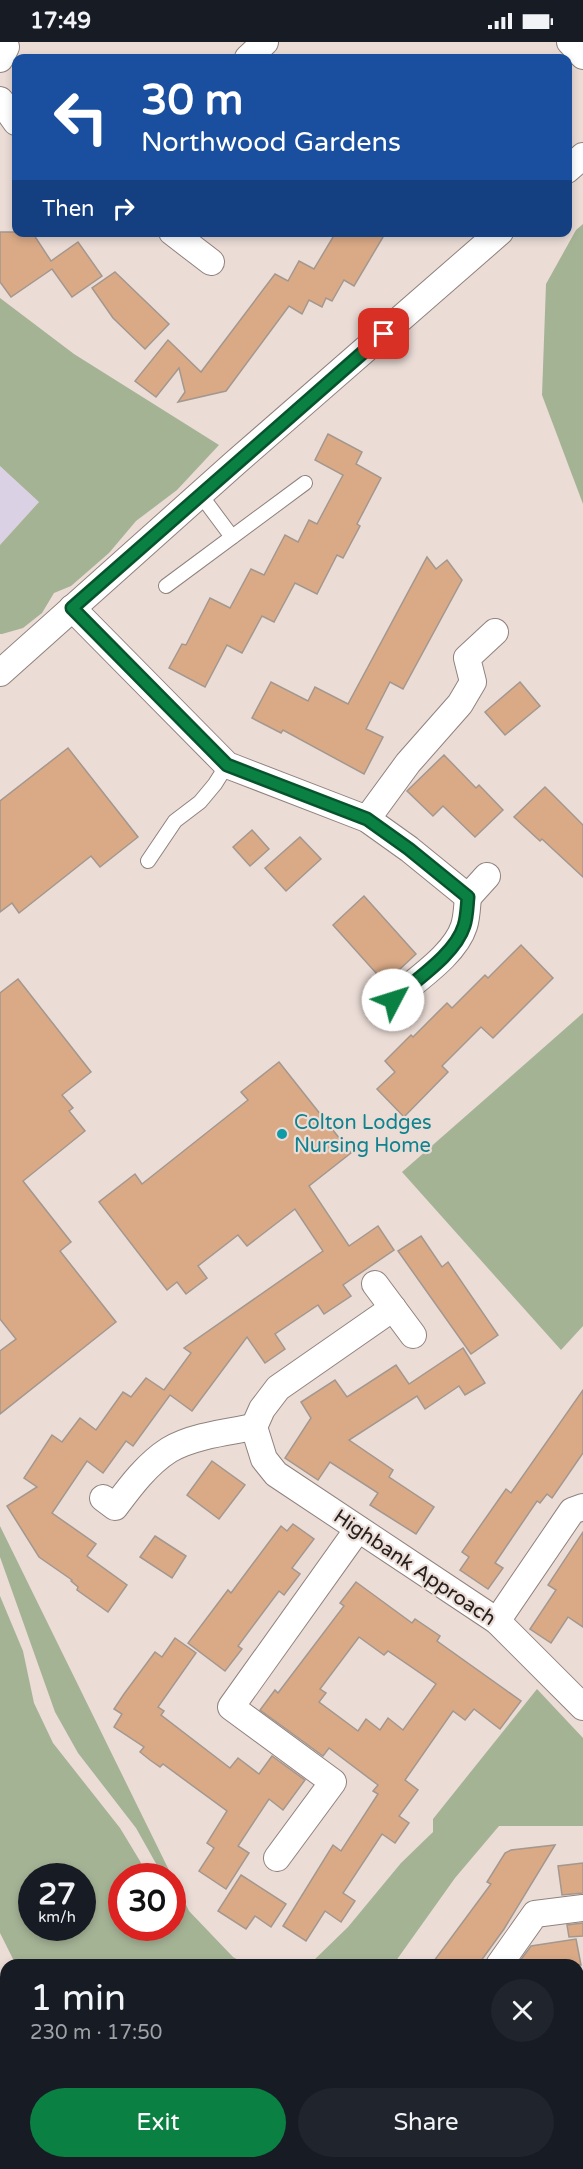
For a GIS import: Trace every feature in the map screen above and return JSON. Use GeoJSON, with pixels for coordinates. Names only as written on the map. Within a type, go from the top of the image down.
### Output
{"type":"FeatureCollection","features":[{"type":"Feature","properties":{"kind":"street"},"geometry":{"type":"LineString","coordinates":[[252,54],[265,42]]}},
{"type":"Feature","properties":{"kind":"street"},"geometry":{"type":"LineString","coordinates":[[570,42],[583,56]]}},
{"type":"Feature","properties":{"kind":"street"},"geometry":{"type":"LineString","coordinates":[[0,100],[12,116]]}},
{"type":"Feature","properties":{"kind":"street"},"geometry":{"type":"LineString","coordinates":[[178,237],[211,262]]}},
{"type":"Feature","properties":{"kind":"street"},"geometry":{"type":"LineString","coordinates":[[0,673],[200,494],[494,237]]}},
{"type":"Feature","properties":{"kind":"street"},"geometry":{"type":"LineString","coordinates":[[72,608],[227,765],[367,819],[409,849],[468,897]]}},
{"type":"Feature","properties":{"kind":"street"},"geometry":{"type":"LineString","coordinates":[[367,819],[408,763],[460,704],[473,682],[467,658],[495,632]]}},
{"type":"Feature","properties":{"kind":"street"},"geometry":{"type":"LineString","coordinates":[[393,1000],[445,955],[459,937],[465,924],[468,897],[487,876]]}},
{"type":"Feature","properties":{"kind":"street"},"geometry":{"type":"LineString","coordinates":[[375,1284],[413,1335]]}},
{"type":"Feature","properties":{"kind":"street"},"geometry":{"type":"LineString","coordinates":[[103,1498],[115,1507],[138,1478],[170,1450],[210,1435],[254,1427],[262,1408],[278,1388],[393,1308]]}},
{"type":"Feature","properties":{"kind":"street","name":"Highbank Approach"},"geometry":{"type":"LineString","coordinates":[[254,1427],[264,1459],[276,1474],[497,1621],[583,1707]]}},
{"type":"Feature","properties":{"kind":"street"},"geometry":{"type":"LineString","coordinates":[[497,1621],[572,1510],[583,1507]]}},
{"type":"Feature","properties":{"kind":"street"},"geometry":{"type":"LineString","coordinates":[[277,1858],[333,1782],[231,1707],[358,1529]]}},
{"type":"Feature","properties":{"kind":"street"},"geometry":{"type":"LineString","coordinates":[[503,1959],[535,1914],[583,1908]]}},
{"type":"Feature","properties":{"kind":"lane"},"geometry":{"type":"LineString","coordinates":[[166,586],[305,483]]}},
{"type":"Feature","properties":{"kind":"lane"},"geometry":{"type":"LineString","coordinates":[[200,494],[232,537]]}},
{"type":"Feature","properties":{"kind":"lane"},"geometry":{"type":"LineString","coordinates":[[148,861],[175,821],[200,801],[215,784],[227,765]]}},
{"type":"Feature","properties":{"kind":"shaded area"},"geometry":{"type":"Polygon","coordinates":[[[0,466],[39,502],[0,545],[0,466]]]}},
{"type":"Feature","properties":{"kind":"green space"},"geometry":{"type":"Polygon","coordinates":[[[583,224],[583,504],[542,395],[546,284],[576,230],[583,224]]]}},
{"type":"Feature","properties":{"kind":"green space"},"geometry":{"type":"Polygon","coordinates":[[[0,298],[74,354],[219,445],[177,490],[136,521],[109,553],[71,586],[54,593],[42,613],[23,628],[2,634],[0,634],[0,545],[39,502],[0,466],[0,298]]]}},
{"type":"Feature","properties":{"kind":"green space"},"geometry":{"type":"Polygon","coordinates":[[[583,1013],[583,1326],[561,1350],[402,1172],[583,1013]]]}},
{"type":"Feature","properties":{"kind":"green space"},"geometry":{"type":"Polygon","coordinates":[[[0,1526],[166,1863],[156,1863],[136,1828],[78,1753],[55,1712],[0,1557],[0,1526]]]}},
{"type":"Feature","properties":{"kind":"green space"},"geometry":{"type":"Polygon","coordinates":[[[0,1596],[23,1651],[34,1703],[53,1743],[120,1828],[141,1863],[108,1863],[108,1941],[186,1941],[186,1905],[189,1911],[236,1959],[13,1959],[0,1933],[0,1596]]]}},
{"type":"Feature","properties":{"kind":"green space"},"geometry":{"type":"Polygon","coordinates":[[[537,1689],[583,1738],[583,1826],[499,1826],[455,1878],[397,1959],[315,1959],[348,1927],[401,1863],[433,1832],[433,1819],[537,1689]]]}},
{"type":"Feature","properties":{"kind":"building"},"geometry":{"type":"Polygon","coordinates":[[[0,232],[12,232],[12,237],[35,237],[51,261],[78,242],[102,276],[72,297],[52,269],[11,297],[0,282],[0,232]]]}},
{"type":"Feature","properties":{"kind":"building"},"geometry":{"type":"Polygon","coordinates":[[[333,237],[383,237],[354,286],[344,280],[332,301],[326,298],[322,307],[309,300],[302,314],[289,306],[226,391],[178,402],[185,392],[179,368],[156,397],[135,381],[168,340],[201,372],[275,274],[288,281],[299,261],[314,269],[333,237]]]}},
{"type":"Feature","properties":{"kind":"building"},"geometry":{"type":"Polygon","coordinates":[[[115,272],[169,324],[145,349],[113,318],[92,288],[115,272]]]}},
{"type":"Feature","properties":{"kind":"building"},"geometry":{"type":"Polygon","coordinates":[[[328,434],[362,452],[356,464],[381,478],[357,524],[360,526],[343,558],[337,555],[317,594],[295,583],[274,622],[262,616],[242,653],[227,645],[205,687],[169,668],[182,644],[186,645],[210,598],[230,608],[251,569],[264,575],[285,535],[298,542],[309,520],[317,524],[343,475],[315,460],[328,434]]]}},
{"type":"Feature","properties":{"kind":"building"},"geometry":{"type":"Polygon","coordinates":[[[427,557],[436,569],[447,560],[462,580],[403,689],[390,682],[366,729],[383,737],[364,774],[283,730],[281,733],[252,718],[271,682],[308,701],[315,687],[348,704],[427,557]]]}},
{"type":"Feature","properties":{"kind":"building"},"geometry":{"type":"Polygon","coordinates":[[[520,682],[540,706],[505,735],[485,712],[520,682]]]}},
{"type":"Feature","properties":{"kind":"building"},"geometry":{"type":"Polygon","coordinates":[[[68,748],[138,837],[100,867],[91,856],[19,913],[12,903],[0,912],[0,801],[68,748]]]}},
{"type":"Feature","properties":{"kind":"building"},"geometry":{"type":"Polygon","coordinates":[[[444,755],[476,788],[479,785],[503,810],[475,837],[443,806],[433,816],[407,791],[444,755]]]}},
{"type":"Feature","properties":{"kind":"building"},"geometry":{"type":"Polygon","coordinates":[[[545,787],[583,825],[583,877],[514,817],[545,787]]]}},
{"type":"Feature","properties":{"kind":"building"},"geometry":{"type":"Polygon","coordinates":[[[252,830],[269,849],[250,866],[233,847],[252,830]]]}},
{"type":"Feature","properties":{"kind":"building"},"geometry":{"type":"Polygon","coordinates":[[[300,837],[321,859],[286,891],[265,868],[300,837]]]}},
{"type":"Feature","properties":{"kind":"building"},"geometry":{"type":"Polygon","coordinates":[[[364,896],[416,954],[385,983],[333,925],[364,896]]]}},
{"type":"Feature","properties":{"kind":"building"},"geometry":{"type":"Polygon","coordinates":[[[521,945],[553,978],[493,1038],[481,1027],[442,1066],[448,1072],[404,1117],[377,1089],[395,1072],[385,1061],[447,1003],[452,1008],[485,975],[488,978],[521,945]]]}},
{"type":"Feature","properties":{"kind":"building"},"geometry":{"type":"Polygon","coordinates":[[[18,979],[91,1072],[62,1095],[73,1108],[69,1111],[85,1131],[23,1181],[71,1242],[60,1251],[116,1322],[0,1414],[0,1351],[16,1339],[0,1319],[0,993],[18,979]]]}},
{"type":"Feature","properties":{"kind":"building"},"geometry":{"type":"Polygon","coordinates":[[[279,1062],[351,1153],[309,1186],[349,1246],[378,1226],[394,1250],[343,1285],[351,1296],[324,1314],[318,1305],[275,1334],[285,1349],[265,1363],[247,1337],[192,1411],[170,1395],[133,1446],[126,1441],[103,1473],[87,1461],[52,1513],[96,1544],[87,1556],[127,1585],[108,1612],[77,1590],[78,1587],[72,1580],[39,1557],[7,1506],[37,1487],[24,1478],[52,1435],[62,1442],[80,1418],[96,1430],[123,1392],[131,1397],[146,1378],[164,1390],[191,1353],[184,1348],[323,1251],[295,1209],[247,1246],[238,1235],[198,1266],[207,1278],[186,1294],[177,1282],[167,1290],[99,1202],[135,1174],[142,1184],[248,1100],[241,1092],[279,1062]]]}},
{"type":"Feature","properties":{"kind":"building"},"geometry":{"type":"Polygon","coordinates":[[[421,1236],[442,1267],[448,1262],[498,1335],[471,1354],[398,1251],[421,1236]]]}},
{"type":"Feature","properties":{"kind":"building"},"geometry":{"type":"Polygon","coordinates":[[[463,1348],[485,1383],[465,1395],[459,1386],[425,1409],[417,1396],[349,1440],[393,1470],[389,1477],[434,1507],[416,1534],[370,1505],[378,1493],[330,1462],[318,1480],[285,1458],[311,1418],[301,1402],[335,1380],[347,1397],[396,1365],[409,1384],[463,1348]]]}},
{"type":"Feature","properties":{"kind":"building"},"geometry":{"type":"Polygon","coordinates":[[[583,1390],[583,1453],[552,1498],[547,1494],[540,1503],[537,1501],[495,1563],[503,1568],[488,1589],[460,1570],[469,1557],[462,1552],[506,1489],[511,1493],[583,1390]]]}},
{"type":"Feature","properties":{"kind":"building"},"geometry":{"type":"Polygon","coordinates":[[[212,1461],[245,1485],[219,1519],[187,1495],[212,1461]]]}},
{"type":"Feature","properties":{"kind":"building"},"geometry":{"type":"Polygon","coordinates":[[[293,1524],[314,1539],[292,1568],[300,1574],[284,1595],[279,1591],[238,1646],[242,1649],[225,1671],[188,1643],[228,1590],[231,1593],[281,1526],[287,1531],[293,1524]]]}},
{"type":"Feature","properties":{"kind":"building"},"geometry":{"type":"Polygon","coordinates":[[[583,1532],[583,1627],[568,1617],[551,1643],[530,1629],[556,1590],[548,1585],[583,1532]]]}},
{"type":"Feature","properties":{"kind":"building"},"geometry":{"type":"Polygon","coordinates":[[[155,1536],[186,1556],[172,1578],[140,1557],[155,1536]]]}},
{"type":"Feature","properties":{"kind":"building"},"geometry":{"type":"Polygon","coordinates":[[[356,1582],[412,1623],[415,1619],[440,1636],[437,1641],[521,1701],[500,1729],[474,1709],[465,1720],[453,1711],[405,1780],[418,1790],[399,1816],[409,1823],[395,1843],[382,1834],[343,1893],[355,1901],[341,1922],[325,1911],[306,1941],[283,1926],[333,1845],[341,1851],[378,1794],[373,1791],[378,1785],[329,1748],[323,1756],[260,1710],[275,1690],[278,1693],[344,1606],[340,1603],[356,1582]],[[359,1637],[320,1689],[326,1693],[319,1702],[358,1731],[366,1719],[380,1730],[388,1718],[403,1730],[436,1684],[388,1651],[384,1655],[359,1637]]]}},
{"type":"Feature","properties":{"kind":"building"},"geometry":{"type":"Polygon","coordinates":[[[175,1638],[196,1653],[158,1707],[164,1711],[161,1715],[230,1768],[238,1758],[259,1774],[272,1756],[305,1780],[283,1810],[269,1799],[238,1846],[249,1853],[226,1889],[199,1871],[214,1848],[207,1843],[227,1811],[163,1764],[160,1767],[150,1760],[140,1752],[144,1747],[114,1727],[122,1714],[114,1709],[124,1694],[155,1652],[162,1657],[175,1638]]]}},
{"type":"Feature","properties":{"kind":"building"},"geometry":{"type":"Polygon","coordinates":[[[555,1845],[504,1929],[482,1959],[435,1959],[491,1884],[487,1882],[505,1853],[511,1850],[555,1845]]]}},
{"type":"Feature","properties":{"kind":"building"},"geometry":{"type":"Polygon","coordinates":[[[583,1863],[583,1893],[562,1895],[558,1866],[583,1863]]]}},
{"type":"Feature","properties":{"kind":"building"},"geometry":{"type":"Polygon","coordinates":[[[241,1875],[286,1904],[271,1927],[255,1916],[246,1929],[218,1911],[241,1875]]]}},
{"type":"Feature","properties":{"kind":"building"},"geometry":{"type":"Polygon","coordinates":[[[583,1923],[583,1936],[569,1937],[567,1925],[583,1923]]]}},
{"type":"Feature","properties":{"kind":"building"},"geometry":{"type":"Polygon","coordinates":[[[576,1939],[580,1959],[521,1959],[531,1946],[576,1939]]]}},
{"type":"Feature","properties":{"kind":"place","name":"Colton Lodges Nursing Home"},"geometry":{"type":"Point","coordinates":[282,1134]}},
{"type":"Feature","properties":{"kind":"route"},"geometry":{"type":"LineString","coordinates":[[384,334],[72,608],[227,765],[367,819],[409,849],[468,897],[465,924],[459,937],[445,955],[393,1000]]}}]}
